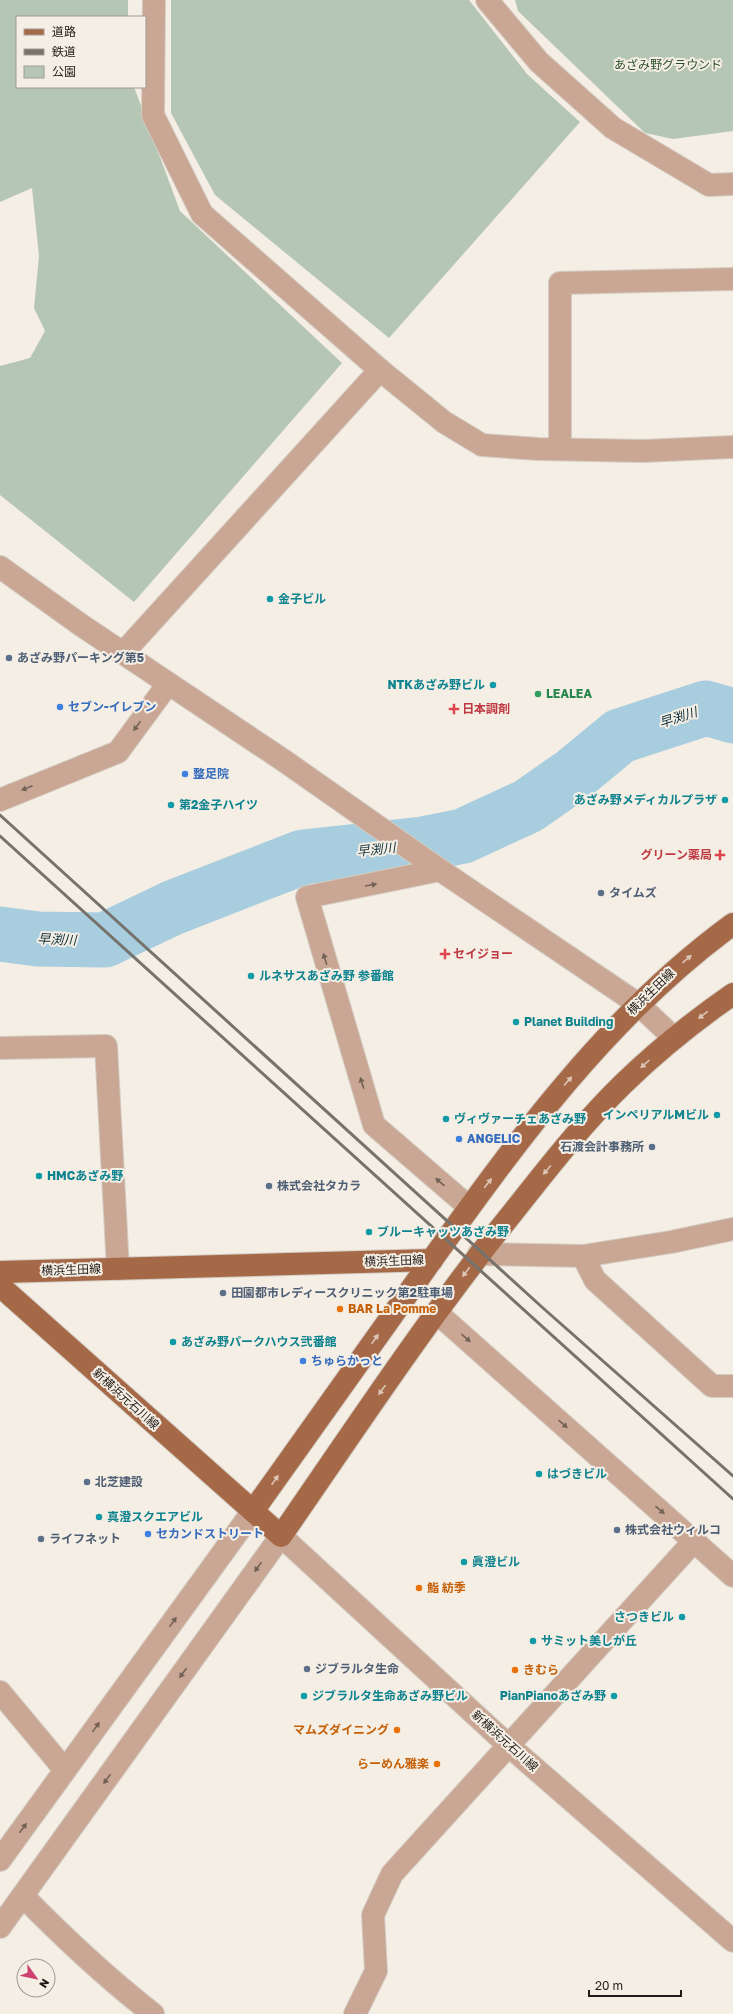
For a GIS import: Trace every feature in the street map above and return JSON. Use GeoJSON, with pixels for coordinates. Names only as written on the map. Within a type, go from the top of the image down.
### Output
{"type":"FeatureCollection","features":[{"type":"Feature","properties":{"kind":"main road","name":"横浜生田線"},"geometry":{"type":"LineString","coordinates":[[0,1272],[432,1260],[469,1207],[564,1085],[638,1004],[695,952],[733,924]]}},
{"type":"Feature","properties":{"kind":"main road"},"geometry":{"type":"LineString","coordinates":[[281,1536],[436,1312],[479,1254],[575,1137],[622,1085],[674,1038],[733,994]]}},
{"type":"Feature","properties":{"kind":"main road"},"geometry":{"type":"LineString","coordinates":[[253,1511],[432,1260]]}},
{"type":"Feature","properties":{"kind":"main road","name":"新横浜元石川線"},"geometry":{"type":"LineString","coordinates":[[0,1286],[281,1536]]}},
{"type":"Feature","properties":{"kind":"street"},"geometry":{"type":"LineString","coordinates":[[154,0],[153,115],[202,214],[380,370],[444,422],[482,445],[538,449],[560,448],[643,451],[733,447]]}},
{"type":"Feature","properties":{"kind":"street"},"geometry":{"type":"LineString","coordinates":[[487,0],[539,62],[614,128],[709,185],[733,184]]}},
{"type":"Feature","properties":{"kind":"street"},"geometry":{"type":"LineString","coordinates":[[560,448],[560,283],[733,279]]}},
{"type":"Feature","properties":{"kind":"street"},"geometry":{"type":"LineString","coordinates":[[123,653],[380,370]]}},
{"type":"Feature","properties":{"kind":"street"},"geometry":{"type":"LineString","coordinates":[[0,566],[81,625],[283,760],[440,870],[638,1004],[674,1038]]}},
{"type":"Feature","properties":{"kind":"street"},"geometry":{"type":"LineString","coordinates":[[0,800],[118,752],[168,684]]}},
{"type":"Feature","properties":{"kind":"street"},"geometry":{"type":"LineString","coordinates":[[440,870],[306,897],[374,1125],[469,1207]]}},
{"type":"Feature","properties":{"kind":"street"},"geometry":{"type":"LineString","coordinates":[[0,1048],[106,1046],[118,1269]]}},
{"type":"Feature","properties":{"kind":"street"},"geometry":{"type":"LineString","coordinates":[[479,1254],[584,1256],[671,1242],[733,1229]]}},
{"type":"Feature","properties":{"kind":"street"},"geometry":{"type":"LineString","coordinates":[[584,1256],[595,1280],[712,1386],[733,1386]]}},
{"type":"Feature","properties":{"kind":"street"},"geometry":{"type":"LineString","coordinates":[[436,1312],[695,1540],[733,1576]]}},
{"type":"Feature","properties":{"kind":"street"},"geometry":{"type":"LineString","coordinates":[[0,1860],[253,1511]]}},
{"type":"Feature","properties":{"kind":"street"},"geometry":{"type":"LineString","coordinates":[[0,1927],[281,1536]]}},
{"type":"Feature","properties":{"kind":"street","name":"新横浜元石川線"},"geometry":{"type":"LineString","coordinates":[[281,1536],[508,1745],[733,1941]]}},
{"type":"Feature","properties":{"kind":"street"},"geometry":{"type":"LineString","coordinates":[[355,2014],[376,1971],[373,1915],[392,1874],[695,1540]]}},
{"type":"Feature","properties":{"kind":"street"},"geometry":{"type":"LineString","coordinates":[[0,1692],[65,1770]]}},
{"type":"Feature","properties":{"kind":"street"},"geometry":{"type":"LineString","coordinates":[[23,1896],[57,1930],[124,1991],[153,2014]]}},
{"type":"Feature","properties":{"kind":"green space"},"geometry":{"type":"Polygon","coordinates":[[[0,0],[128,0],[128,16],[16,16],[16,88],[134,88],[180,211],[342,363],[134,602],[0,495],[0,366],[30,358],[45,331],[34,308],[39,256],[32,188],[0,202],[0,0]]]}},
{"type":"Feature","properties":{"kind":"green space"},"geometry":{"type":"Polygon","coordinates":[[[171,0],[469,0],[527,74],[580,122],[389,338],[215,195],[171,113],[171,0]]]}},
{"type":"Feature","properties":{"kind":"green space","name":"あざみ野グラウンド"},"geometry":{"type":"Polygon","coordinates":[[[515,0],[733,0],[733,131],[673,139],[645,133],[518,11],[515,0]]]}},
{"type":"Feature","properties":{"kind":"waterway","name":"早渕川"},"geometry":{"type":"LineString","coordinates":[[0,934],[38,939],[105,940],[172,908],[303,857],[423,844],[463,836],[528,806],[574,774],[620,736],[706,708],[733,716]]}},
{"type":"Feature","properties":{"kind":"railway"},"geometry":{"type":"LineString","coordinates":[[0,815],[543,1308],[733,1476]]}},
{"type":"Feature","properties":{"kind":"railway"},"geometry":{"type":"LineString","coordinates":[[0,836],[733,1499]]}},
{"type":"Feature","properties":{"kind":"place","name":"金子ビル"},"geometry":{"type":"Point","coordinates":[270,599]}},
{"type":"Feature","properties":{"kind":"place","name":"あざみ野パーキング第5"},"geometry":{"type":"Point","coordinates":[9,658]}},
{"type":"Feature","properties":{"kind":"place","name":"NTKあざみ野ビル"},"geometry":{"type":"Point","coordinates":[493,685]}},
{"type":"Feature","properties":{"kind":"place","name":"LEALEA"},"geometry":{"type":"Point","coordinates":[538,694]}},
{"type":"Feature","properties":{"kind":"place","name":"セブン-イレブン"},"geometry":{"type":"Point","coordinates":[60,707]}},
{"type":"Feature","properties":{"kind":"place","name":"日本調剤"},"geometry":{"type":"Point","coordinates":[454,709]}},
{"type":"Feature","properties":{"kind":"place","name":"整足院"},"geometry":{"type":"Point","coordinates":[185,774]}},
{"type":"Feature","properties":{"kind":"place","name":"あざみ野メディカルプラザ"},"geometry":{"type":"Point","coordinates":[725,800]}},
{"type":"Feature","properties":{"kind":"place","name":"第2金子ハイツ"},"geometry":{"type":"Point","coordinates":[171,805]}},
{"type":"Feature","properties":{"kind":"place","name":"グリーン薬局"},"geometry":{"type":"Point","coordinates":[720,855]}},
{"type":"Feature","properties":{"kind":"place","name":"タイムズ"},"geometry":{"type":"Point","coordinates":[601,893]}},
{"type":"Feature","properties":{"kind":"place","name":"セイジョー"},"geometry":{"type":"Point","coordinates":[445,954]}},
{"type":"Feature","properties":{"kind":"place","name":"ルネサスあざみ野 参番館"},"geometry":{"type":"Point","coordinates":[251,976]}},
{"type":"Feature","properties":{"kind":"place","name":"Planet Building"},"geometry":{"type":"Point","coordinates":[516,1022]}},
{"type":"Feature","properties":{"kind":"place","name":"インペリアルMビル"},"geometry":{"type":"Point","coordinates":[717,1115]}},
{"type":"Feature","properties":{"kind":"place","name":"ヴィヴァーチェあざみ野"},"geometry":{"type":"Point","coordinates":[446,1119]}},
{"type":"Feature","properties":{"kind":"place","name":"ANGELIC"},"geometry":{"type":"Point","coordinates":[459,1139]}},
{"type":"Feature","properties":{"kind":"place","name":"石渡会計事務所"},"geometry":{"type":"Point","coordinates":[652,1147]}},
{"type":"Feature","properties":{"kind":"place","name":"HMCあざみ野"},"geometry":{"type":"Point","coordinates":[39,1176]}},
{"type":"Feature","properties":{"kind":"place","name":"株式会社タカラ"},"geometry":{"type":"Point","coordinates":[269,1186]}},
{"type":"Feature","properties":{"kind":"place","name":"ブルーキャッツあざみ野"},"geometry":{"type":"Point","coordinates":[369,1232]}},
{"type":"Feature","properties":{"kind":"place","name":"田園都市レディースクリニック第2駐車場"},"geometry":{"type":"Point","coordinates":[223,1293]}},
{"type":"Feature","properties":{"kind":"place","name":"BAR La Pomme"},"geometry":{"type":"Point","coordinates":[340,1309]}},
{"type":"Feature","properties":{"kind":"place","name":"あざみ野パークハウス弐番館"},"geometry":{"type":"Point","coordinates":[173,1342]}},
{"type":"Feature","properties":{"kind":"place","name":"ちゅらかっと"},"geometry":{"type":"Point","coordinates":[303,1361]}},
{"type":"Feature","properties":{"kind":"place","name":"はづきビル"},"geometry":{"type":"Point","coordinates":[539,1474]}},
{"type":"Feature","properties":{"kind":"place","name":"北芝建設"},"geometry":{"type":"Point","coordinates":[87,1482]}},
{"type":"Feature","properties":{"kind":"place","name":"真澄スクエアビル"},"geometry":{"type":"Point","coordinates":[99,1517]}},
{"type":"Feature","properties":{"kind":"place","name":"株式会社ウィルコ"},"geometry":{"type":"Point","coordinates":[617,1530]}},
{"type":"Feature","properties":{"kind":"place","name":"セカンドストリート"},"geometry":{"type":"Point","coordinates":[148,1534]}},
{"type":"Feature","properties":{"kind":"place","name":"ライフネット"},"geometry":{"type":"Point","coordinates":[41,1539]}},
{"type":"Feature","properties":{"kind":"place","name":"眞澄ビル"},"geometry":{"type":"Point","coordinates":[464,1562]}},
{"type":"Feature","properties":{"kind":"place","name":"鮨 紡季"},"geometry":{"type":"Point","coordinates":[419,1588]}},
{"type":"Feature","properties":{"kind":"place","name":"さつきビル"},"geometry":{"type":"Point","coordinates":[682,1617]}},
{"type":"Feature","properties":{"kind":"place","name":"サミット美しが丘"},"geometry":{"type":"Point","coordinates":[533,1641]}},
{"type":"Feature","properties":{"kind":"place","name":"ジブラルタ生命"},"geometry":{"type":"Point","coordinates":[307,1669]}},
{"type":"Feature","properties":{"kind":"place","name":"きむら"},"geometry":{"type":"Point","coordinates":[515,1670]}},
{"type":"Feature","properties":{"kind":"place","name":"ジブラルタ生命あざみ野ビル"},"geometry":{"type":"Point","coordinates":[304,1696]}},
{"type":"Feature","properties":{"kind":"place","name":"PianPianoあざみ野"},"geometry":{"type":"Point","coordinates":[614,1696]}},
{"type":"Feature","properties":{"kind":"place","name":"マムズダイニング"},"geometry":{"type":"Point","coordinates":[397,1730]}},
{"type":"Feature","properties":{"kind":"place","name":"らーめん雅楽"},"geometry":{"type":"Point","coordinates":[437,1764]}}]}
